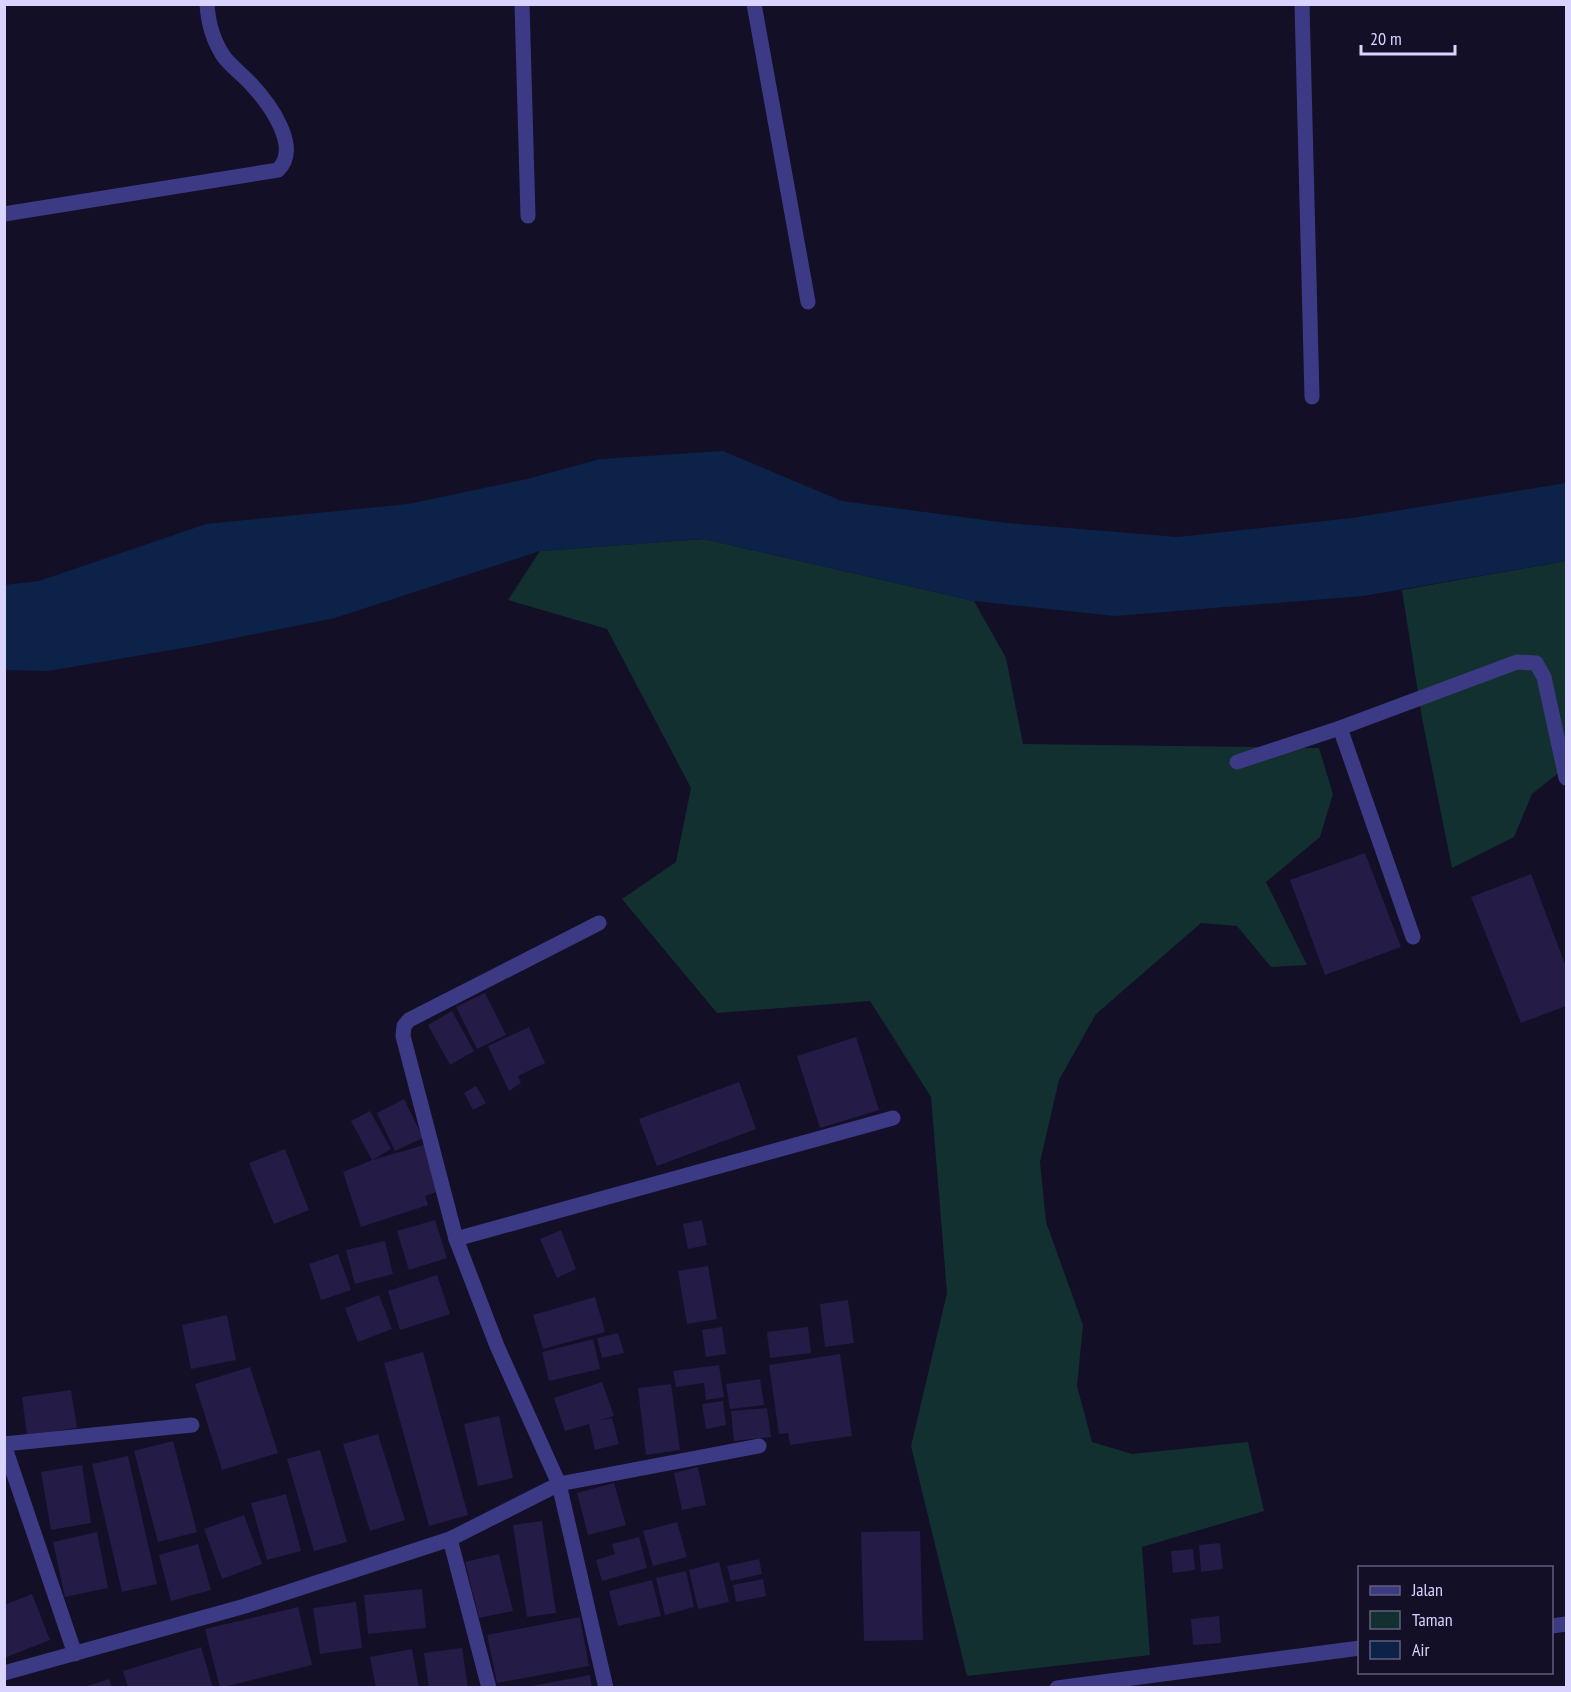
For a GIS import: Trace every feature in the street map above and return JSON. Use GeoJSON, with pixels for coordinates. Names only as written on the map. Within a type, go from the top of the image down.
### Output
{"type":"FeatureCollection","features":[{"type":"Feature","properties":{"kind":"street"},"geometry":{"type":"LineString","coordinates":[[4,214],[278,170],[285,163],[287,151],[284,136],[273,113],[250,83],[224,57],[208,21],[207,4]]}},
{"type":"Feature","properties":{"kind":"street"},"geometry":{"type":"LineString","coordinates":[[522,4],[528,216]]}},
{"type":"Feature","properties":{"kind":"street"},"geometry":{"type":"LineString","coordinates":[[754,4],[808,302]]}},
{"type":"Feature","properties":{"kind":"street"},"geometry":{"type":"LineString","coordinates":[[1302,4],[1312,397]]}},
{"type":"Feature","properties":{"kind":"street"},"geometry":{"type":"LineString","coordinates":[[1237,762],[1340,728],[1517,662],[1528,661],[1536,663],[1544,677],[1566,778]]}},
{"type":"Feature","properties":{"kind":"street"},"geometry":{"type":"LineString","coordinates":[[1340,728],[1413,937]]}},
{"type":"Feature","properties":{"kind":"street"},"geometry":{"type":"LineString","coordinates":[[599,923],[409,1020],[404,1026],[403,1036],[456,1239],[496,1346],[559,1484],[606,1688]]}},
{"type":"Feature","properties":{"kind":"street"},"geometry":{"type":"LineString","coordinates":[[456,1239],[893,1118]]}},
{"type":"Feature","properties":{"kind":"street"},"geometry":{"type":"LineString","coordinates":[[75,1654],[4,1445],[192,1425]]}},
{"type":"Feature","properties":{"kind":"street"},"geometry":{"type":"LineString","coordinates":[[4,1673],[245,1606],[450,1539],[559,1484],[759,1446]]}},
{"type":"Feature","properties":{"kind":"street"},"geometry":{"type":"LineString","coordinates":[[450,1539],[489,1688]]}},
{"type":"Feature","properties":{"kind":"street"},"geometry":{"type":"LineString","coordinates":[[1057,1688],[1152,1682],[1358,1648]]}},
{"type":"Feature","properties":{"kind":"green space"},"geometry":{"type":"Polygon","coordinates":[[[704,539],[974,601],[1006,658],[1023,744],[1319,748],[1333,794],[1320,837],[1266,882],[1307,965],[1271,967],[1237,926],[1201,923],[1096,1014],[1059,1080],[1040,1162],[1046,1222],[1083,1325],[1077,1386],[1092,1442],[1132,1454],[1248,1442],[1264,1511],[1142,1547],[1150,1655],[967,1676],[911,1446],[947,1293],[931,1097],[870,1001],[717,1013],[622,899],[676,862],[691,788],[607,629],[508,600],[540,551],[704,539]]]}},
{"type":"Feature","properties":{"kind":"green space"},"geometry":{"type":"Polygon","coordinates":[[[1566,561],[1566,767],[1532,794],[1514,837],[1452,868],[1422,718],[1402,590],[1566,561]]]}},
{"type":"Feature","properties":{"kind":"water"},"geometry":{"type":"Polygon","coordinates":[[[723,451],[842,501],[1007,523],[1178,537],[1352,518],[1566,483],[1566,561],[1363,596],[1115,616],[974,601],[704,539],[540,551],[335,618],[195,646],[48,671],[5,670],[5,585],[39,581],[206,524],[408,504],[527,479],[600,459],[723,451]]]}},
{"type":"Feature","properties":{"kind":"building"},"geometry":{"type":"Polygon","coordinates":[[[1365,853],[1401,947],[1325,975],[1290,880],[1365,853]]]}},
{"type":"Feature","properties":{"kind":"building"},"geometry":{"type":"Polygon","coordinates":[[[1531,874],[1566,967],[1566,1006],[1521,1023],[1471,897],[1531,874]]]}},
{"type":"Feature","properties":{"kind":"building"},"geometry":{"type":"Polygon","coordinates":[[[485,993],[506,1035],[477,1049],[456,1007],[485,993]]]}},
{"type":"Feature","properties":{"kind":"building"},"geometry":{"type":"Polygon","coordinates":[[[452,1011],[474,1051],[450,1065],[428,1025],[452,1011]]]}},
{"type":"Feature","properties":{"kind":"building"},"geometry":{"type":"Polygon","coordinates":[[[529,1027],[545,1063],[518,1076],[521,1083],[509,1091],[488,1046],[529,1027]]]}},
{"type":"Feature","properties":{"kind":"building"},"geometry":{"type":"Polygon","coordinates":[[[856,1037],[879,1110],[820,1128],[797,1056],[856,1037]]]}},
{"type":"Feature","properties":{"kind":"building"},"geometry":{"type":"Polygon","coordinates":[[[739,1082],[756,1129],[657,1166],[639,1119],[739,1082]]]}},
{"type":"Feature","properties":{"kind":"building"},"geometry":{"type":"Polygon","coordinates":[[[476,1086],[486,1103],[473,1110],[464,1093],[476,1086]]]}},
{"type":"Feature","properties":{"kind":"building"},"geometry":{"type":"Polygon","coordinates":[[[404,1099],[423,1138],[395,1151],[377,1113],[404,1099]]]}},
{"type":"Feature","properties":{"kind":"building"},"geometry":{"type":"Polygon","coordinates":[[[370,1111],[391,1149],[372,1160],[351,1121],[370,1111]]]}},
{"type":"Feature","properties":{"kind":"building"},"geometry":{"type":"Polygon","coordinates":[[[424,1145],[439,1191],[425,1196],[428,1205],[361,1227],[343,1172],[372,1160],[424,1145]]]}},
{"type":"Feature","properties":{"kind":"building"},"geometry":{"type":"Polygon","coordinates":[[[285,1149],[309,1210],[274,1224],[249,1163],[285,1149]]]}},
{"type":"Feature","properties":{"kind":"building"},"geometry":{"type":"Polygon","coordinates":[[[435,1220],[447,1258],[409,1270],[397,1231],[435,1220]]]}},
{"type":"Feature","properties":{"kind":"building"},"geometry":{"type":"Polygon","coordinates":[[[702,1220],[707,1245],[688,1249],[683,1224],[702,1220]]]}},
{"type":"Feature","properties":{"kind":"building"},"geometry":{"type":"Polygon","coordinates":[[[561,1230],[576,1269],[557,1278],[540,1239],[561,1230]]]}},
{"type":"Feature","properties":{"kind":"building"},"geometry":{"type":"Polygon","coordinates":[[[385,1241],[393,1274],[355,1284],[346,1250],[385,1241]]]}},
{"type":"Feature","properties":{"kind":"building"},"geometry":{"type":"Polygon","coordinates":[[[338,1254],[351,1290],[321,1300],[309,1264],[338,1254]]]}},
{"type":"Feature","properties":{"kind":"building"},"geometry":{"type":"Polygon","coordinates":[[[708,1266],[717,1319],[687,1324],[678,1271],[708,1266]]]}},
{"type":"Feature","properties":{"kind":"building"},"geometry":{"type":"Polygon","coordinates":[[[437,1275],[450,1314],[400,1330],[388,1291],[437,1275]]]}},
{"type":"Feature","properties":{"kind":"building"},"geometry":{"type":"Polygon","coordinates":[[[379,1295],[392,1329],[358,1342],[345,1308],[379,1295]]]}},
{"type":"Feature","properties":{"kind":"building"},"geometry":{"type":"Polygon","coordinates":[[[595,1297],[605,1332],[543,1349],[533,1315],[595,1297]]]}},
{"type":"Feature","properties":{"kind":"building"},"geometry":{"type":"Polygon","coordinates":[[[848,1300],[854,1343],[825,1347],[820,1304],[848,1300]]]}},
{"type":"Feature","properties":{"kind":"building"},"geometry":{"type":"Polygon","coordinates":[[[227,1315],[236,1360],[191,1369],[182,1325],[227,1315]]]}},
{"type":"Feature","properties":{"kind":"building"},"geometry":{"type":"Polygon","coordinates":[[[722,1327],[726,1354],[706,1357],[702,1330],[722,1327]]]}},
{"type":"Feature","properties":{"kind":"building"},"geometry":{"type":"Polygon","coordinates":[[[808,1327],[811,1353],[770,1358],[767,1332],[808,1327]]]}},
{"type":"Feature","properties":{"kind":"building"},"geometry":{"type":"Polygon","coordinates":[[[618,1333],[624,1353],[602,1358],[597,1338],[618,1333]]]}},
{"type":"Feature","properties":{"kind":"building"},"geometry":{"type":"Polygon","coordinates":[[[593,1339],[600,1369],[549,1381],[542,1352],[593,1339]]]}},
{"type":"Feature","properties":{"kind":"building"},"geometry":{"type":"Polygon","coordinates":[[[423,1352],[468,1515],[429,1526],[384,1363],[423,1352]]]}},
{"type":"Feature","properties":{"kind":"building"},"geometry":{"type":"Polygon","coordinates":[[[840,1354],[852,1436],[790,1445],[788,1433],[779,1434],[769,1365],[840,1354]]]}},
{"type":"Feature","properties":{"kind":"building"},"geometry":{"type":"Polygon","coordinates":[[[719,1365],[724,1397],[706,1400],[704,1383],[676,1387],[673,1371],[719,1365]]]}},
{"type":"Feature","properties":{"kind":"building"},"geometry":{"type":"Polygon","coordinates":[[[250,1367],[278,1453],[222,1470],[195,1384],[250,1367]]]}},
{"type":"Feature","properties":{"kind":"building"},"geometry":{"type":"Polygon","coordinates":[[[760,1379],[764,1405],[730,1409],[726,1384],[760,1379]]]}},
{"type":"Feature","properties":{"kind":"building"},"geometry":{"type":"Polygon","coordinates":[[[602,1382],[614,1416],[598,1421],[612,1418],[619,1444],[595,1450],[589,1424],[565,1431],[554,1398],[602,1382]]]}},
{"type":"Feature","properties":{"kind":"building"},"geometry":{"type":"Polygon","coordinates":[[[671,1384],[680,1450],[646,1455],[638,1388],[671,1384]]]}},
{"type":"Feature","properties":{"kind":"building"},"geometry":{"type":"Polygon","coordinates":[[[71,1390],[77,1428],[27,1435],[22,1397],[71,1390]]]}},
{"type":"Feature","properties":{"kind":"building"},"geometry":{"type":"Polygon","coordinates":[[[723,1401],[726,1425],[706,1429],[702,1404],[723,1401]]]}},
{"type":"Feature","properties":{"kind":"building"},"geometry":{"type":"Polygon","coordinates":[[[767,1408],[771,1437],[734,1441],[731,1411],[767,1408]]]}},
{"type":"Feature","properties":{"kind":"building"},"geometry":{"type":"Polygon","coordinates":[[[499,1416],[513,1478],[478,1486],[464,1424],[499,1416]]]}},
{"type":"Feature","properties":{"kind":"building"},"geometry":{"type":"Polygon","coordinates":[[[378,1434],[405,1520],[370,1531],[343,1444],[378,1434]]]}},
{"type":"Feature","properties":{"kind":"building"},"geometry":{"type":"Polygon","coordinates":[[[173,1441],[197,1532],[158,1542],[134,1451],[173,1441]]]}},
{"type":"Feature","properties":{"kind":"building"},"geometry":{"type":"Polygon","coordinates":[[[320,1450],[347,1542],[314,1551],[287,1459],[320,1450]]]}},
{"type":"Feature","properties":{"kind":"building"},"geometry":{"type":"Polygon","coordinates":[[[128,1456],[157,1584],[122,1592],[92,1464],[128,1456]]]}},
{"type":"Feature","properties":{"kind":"building"},"geometry":{"type":"Polygon","coordinates":[[[82,1465],[91,1523],[51,1530],[41,1472],[82,1465]]]}},
{"type":"Feature","properties":{"kind":"building"},"geometry":{"type":"Polygon","coordinates":[[[698,1467],[706,1505],[682,1510],[674,1473],[698,1467]]]}},
{"type":"Feature","properties":{"kind":"building"},"geometry":{"type":"Polygon","coordinates":[[[614,1483],[626,1525],[588,1535],[577,1493],[614,1483]]]}},
{"type":"Feature","properties":{"kind":"building"},"geometry":{"type":"Polygon","coordinates":[[[286,1494],[301,1551],[267,1560],[251,1503],[286,1494]]]}},
{"type":"Feature","properties":{"kind":"building"},"geometry":{"type":"Polygon","coordinates":[[[244,1515],[262,1564],[222,1579],[204,1529],[244,1515]]]}},
{"type":"Feature","properties":{"kind":"building"},"geometry":{"type":"Polygon","coordinates":[[[542,1521],[556,1613],[527,1617],[513,1525],[542,1521]]]}},
{"type":"Feature","properties":{"kind":"building"},"geometry":{"type":"Polygon","coordinates":[[[677,1522],[687,1557],[653,1566],[643,1531],[677,1522]]]}},
{"type":"Feature","properties":{"kind":"building"},"geometry":{"type":"Polygon","coordinates":[[[920,1531],[923,1640],[864,1641],[861,1532],[920,1531]]]}},
{"type":"Feature","properties":{"kind":"building"},"geometry":{"type":"Polygon","coordinates":[[[97,1532],[108,1588],[65,1597],[53,1542],[97,1532]]]}},
{"type":"Feature","properties":{"kind":"building"},"geometry":{"type":"Polygon","coordinates":[[[639,1537],[647,1568],[602,1581],[596,1560],[615,1554],[612,1544],[639,1537]]]}},
{"type":"Feature","properties":{"kind":"building"},"geometry":{"type":"Polygon","coordinates":[[[1220,1543],[1223,1569],[1201,1572],[1199,1545],[1220,1543]]]}},
{"type":"Feature","properties":{"kind":"building"},"geometry":{"type":"Polygon","coordinates":[[[198,1544],[211,1590],[171,1601],[159,1555],[198,1544]]]}},
{"type":"Feature","properties":{"kind":"building"},"geometry":{"type":"Polygon","coordinates":[[[1193,1549],[1195,1570],[1173,1573],[1171,1551],[1193,1549]]]}},
{"type":"Feature","properties":{"kind":"building"},"geometry":{"type":"Polygon","coordinates":[[[499,1554],[513,1611],[479,1618],[465,1562],[499,1554]]]}},
{"type":"Feature","properties":{"kind":"building"},"geometry":{"type":"Polygon","coordinates":[[[759,1559],[762,1574],[731,1581],[727,1566],[759,1559]]]}},
{"type":"Feature","properties":{"kind":"building"},"geometry":{"type":"Polygon","coordinates":[[[719,1562],[729,1602],[698,1609],[689,1570],[719,1562]]]}},
{"type":"Feature","properties":{"kind":"building"},"geometry":{"type":"Polygon","coordinates":[[[686,1571],[694,1607],[665,1615],[656,1578],[686,1571]]]}},
{"type":"Feature","properties":{"kind":"building"},"geometry":{"type":"Polygon","coordinates":[[[763,1579],[766,1596],[736,1602],[733,1585],[763,1579]]]}},
{"type":"Feature","properties":{"kind":"building"},"geometry":{"type":"Polygon","coordinates":[[[652,1580],[661,1616],[618,1626],[609,1591],[652,1580]]]}},
{"type":"Feature","properties":{"kind":"building"},"geometry":{"type":"Polygon","coordinates":[[[422,1589],[426,1628],[368,1634],[364,1595],[422,1589]]]}},
{"type":"Feature","properties":{"kind":"building"},"geometry":{"type":"Polygon","coordinates":[[[32,1594],[50,1640],[4,1658],[4,1605],[32,1594]]]}},
{"type":"Feature","properties":{"kind":"building"},"geometry":{"type":"Polygon","coordinates":[[[356,1602],[362,1648],[320,1654],[313,1608],[356,1602]]]}},
{"type":"Feature","properties":{"kind":"building"},"geometry":{"type":"Polygon","coordinates":[[[298,1607],[312,1665],[220,1688],[205,1629],[298,1607]]]}},
{"type":"Feature","properties":{"kind":"building"},"geometry":{"type":"Polygon","coordinates":[[[1219,1616],[1221,1643],[1193,1645],[1191,1619],[1219,1616]]]}},
{"type":"Feature","properties":{"kind":"building"},"geometry":{"type":"Polygon","coordinates":[[[580,1617],[589,1666],[497,1683],[487,1635],[580,1617]]]}},
{"type":"Feature","properties":{"kind":"building"},"geometry":{"type":"Polygon","coordinates":[[[201,1647],[213,1688],[128,1688],[123,1671],[201,1647]]]}},
{"type":"Feature","properties":{"kind":"building"},"geometry":{"type":"Polygon","coordinates":[[[462,1648],[468,1688],[429,1688],[424,1653],[462,1648]]]}},
{"type":"Feature","properties":{"kind":"building"},"geometry":{"type":"Polygon","coordinates":[[[412,1649],[419,1688],[376,1688],[370,1657],[412,1649]]]}},
{"type":"Feature","properties":{"kind":"building"},"geometry":{"type":"Polygon","coordinates":[[[590,1675],[592,1688],[532,1688],[532,1686],[590,1675]]]}},
{"type":"Feature","properties":{"kind":"building"},"geometry":{"type":"Polygon","coordinates":[[[109,1679],[112,1688],[84,1688],[84,1687],[109,1679]]]}}]}
